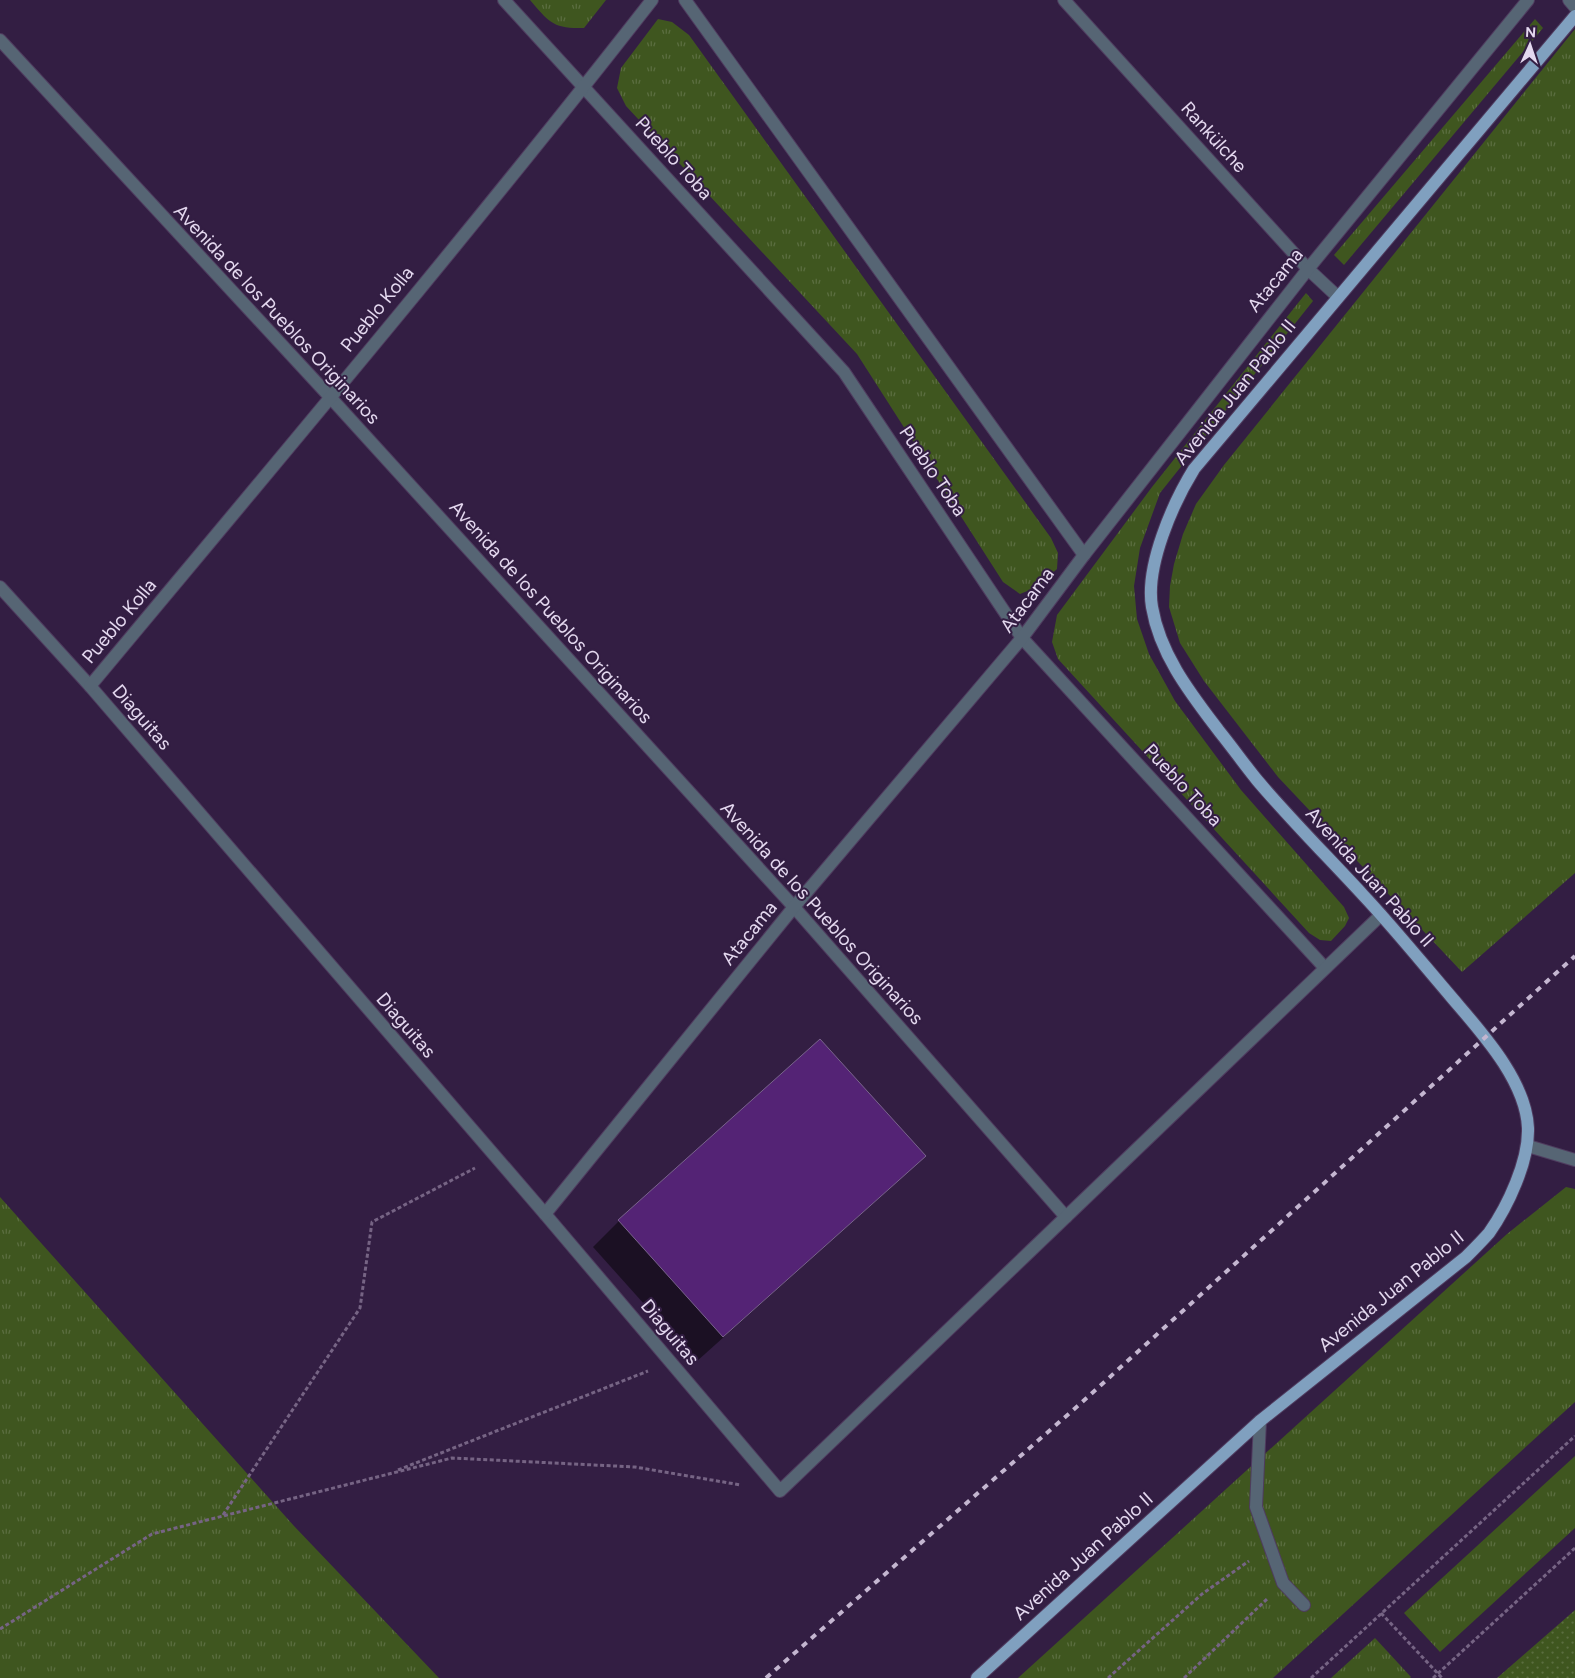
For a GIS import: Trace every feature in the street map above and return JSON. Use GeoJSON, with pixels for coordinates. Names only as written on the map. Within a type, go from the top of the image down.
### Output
{"type":"FeatureCollection","features":[{"type":"Feature","properties":{"kind":"main road","name":"Avenida Juan Pablo II"},"geometry":{"type":"LineString","coordinates":[[977,1678],[1260,1421],[1466,1257],[1488,1233],[1521,1170],[1528,1146],[1528,1126],[1522,1096],[1503,1064],[1485,1037],[1381,915],[1257,780],[1192,696],[1166,652],[1157,629],[1151,605],[1152,574],[1157,548],[1186,482],[1194,469],[1575,16]]}},
{"type":"Feature","properties":{"kind":"street","name":"Pueblo Toba"},"geometry":{"type":"LineString","coordinates":[[504,0],[844,372],[1022,638],[1325,968]]}},
{"type":"Feature","properties":{"kind":"street","name":"Pueblo Kolla"},"geometry":{"type":"LineString","coordinates":[[90,686],[330,398],[584,87],[652,0]]}},
{"type":"Feature","properties":{"kind":"street"},"geometry":{"type":"LineString","coordinates":[[685,0],[1084,555]]}},
{"type":"Feature","properties":{"kind":"street","name":"Rankülche"},"geometry":{"type":"LineString","coordinates":[[1064,0],[1308,269],[1338,297]]}},
{"type":"Feature","properties":{"kind":"street","name":"Atacama"},"geometry":{"type":"LineString","coordinates":[[545,1214],[794,907],[1022,638],[1084,555],[1308,269],[1528,0]]}},
{"type":"Feature","properties":{"kind":"street"},"geometry":{"type":"LineString","coordinates":[[1569,0],[1575,7]]}},
{"type":"Feature","properties":{"kind":"street","name":"Avenida de los Pueblos Originarios"},"geometry":{"type":"LineString","coordinates":[[0,40],[330,398],[794,907],[1066,1217]]}},
{"type":"Feature","properties":{"kind":"street","name":"Diaguitas"},"geometry":{"type":"LineString","coordinates":[[0,587],[90,686],[545,1214],[780,1491]]}},
{"type":"Feature","properties":{"kind":"street"},"geometry":{"type":"LineString","coordinates":[[780,1491],[1381,915]]}},
{"type":"Feature","properties":{"kind":"street"},"geometry":{"type":"LineString","coordinates":[[1528,1146],[1575,1160]]}},
{"type":"Feature","properties":{"kind":"street"},"geometry":{"type":"LineString","coordinates":[[1260,1421],[1256,1507],[1283,1583],[1304,1605]]}},
{"type":"Feature","properties":{"kind":"path"},"geometry":{"type":"LineString","coordinates":[[222,1516],[360,1308],[372,1222],[495,1157]]}},
{"type":"Feature","properties":{"kind":"path"},"geometry":{"type":"LineString","coordinates":[[384,1476],[671,1362]]}},
{"type":"Feature","properties":{"kind":"path"},"geometry":{"type":"LineString","coordinates":[[1311,1678],[1575,1436]]}},
{"type":"Feature","properties":{"kind":"path"},"geometry":{"type":"LineString","coordinates":[[0,1628],[152,1534],[452,1458],[634,1467],[780,1491]]}},
{"type":"Feature","properties":{"kind":"path"},"geometry":{"type":"LineString","coordinates":[[1108,1678],[1202,1594],[1270,1547]]}},
{"type":"Feature","properties":{"kind":"path"},"geometry":{"type":"LineString","coordinates":[[1434,1678],[1575,1548]]}},
{"type":"Feature","properties":{"kind":"path"},"geometry":{"type":"LineString","coordinates":[[1184,1678],[1283,1583]]}},
{"type":"Feature","properties":{"kind":"path"},"geometry":{"type":"LineString","coordinates":[[1381,1613],[1442,1678]]}},
{"type":"Feature","properties":{"kind":"green space"},"geometry":{"type":"Polygon","coordinates":[[[530,0],[606,0],[584,28],[574,28],[552,23],[530,0]]]}},
{"type":"Feature","properties":{"kind":"green space"},"geometry":{"type":"Polygon","coordinates":[[[658,19],[672,22],[689,35],[1051,538],[1058,553],[1057,569],[1037,587],[1020,594],[1003,582],[857,354],[626,106],[617,88],[621,68],[658,19]]]}},
{"type":"Feature","properties":{"kind":"green space"},"geometry":{"type":"Polygon","coordinates":[[[1535,19],[1543,28],[1344,265],[1334,255],[1535,19]]]}},
{"type":"Feature","properties":{"kind":"green space"},"geometry":{"type":"Polygon","coordinates":[[[1575,29],[1575,873],[1462,972],[1278,777],[1204,681],[1180,643],[1169,607],[1170,586],[1183,534],[1196,504],[1224,465],[1575,29]]]}},
{"type":"Feature","properties":{"kind":"green space"},"geometry":{"type":"Polygon","coordinates":[[[1306,293],[1313,301],[1160,493],[1140,548],[1134,586],[1137,619],[1149,654],[1175,701],[1241,790],[1344,907],[1349,918],[1345,926],[1331,941],[1320,940],[1309,933],[1058,659],[1052,642],[1057,615],[1152,487],[1306,293]]]}},
{"type":"Feature","properties":{"kind":"green space"},"geometry":{"type":"Polygon","coordinates":[[[1566,1187],[1575,1189],[1575,1402],[1273,1678],[1018,1678],[1507,1234],[1566,1187]]]}},
{"type":"Feature","properties":{"kind":"green space"},"geometry":{"type":"Polygon","coordinates":[[[0,1197],[294,1526],[439,1678],[0,1678],[0,1197]]]}},
{"type":"Feature","properties":{"kind":"green space"},"geometry":{"type":"Polygon","coordinates":[[[1575,1456],[1575,1528],[1440,1652],[1404,1613],[1575,1456]]]}},
{"type":"Feature","properties":{"kind":"green space"},"geometry":{"type":"Polygon","coordinates":[[[1575,1610],[1575,1678],[1497,1678],[1575,1610]]]}},
{"type":"Feature","properties":{"kind":"green space"},"geometry":{"type":"Polygon","coordinates":[[[1375,1638],[1410,1678],[1331,1678],[1375,1638]]]}},
{"type":"Feature","properties":{"kind":"building"},"geometry":{"type":"Polygon","coordinates":[[[820,1039],[926,1156],[723,1337],[618,1220],[820,1039]]]}},
{"type":"Feature","properties":{"kind":"railway"},"geometry":{"type":"LineString","coordinates":[[766,1678],[1080,1404],[1575,956]]}}]}
